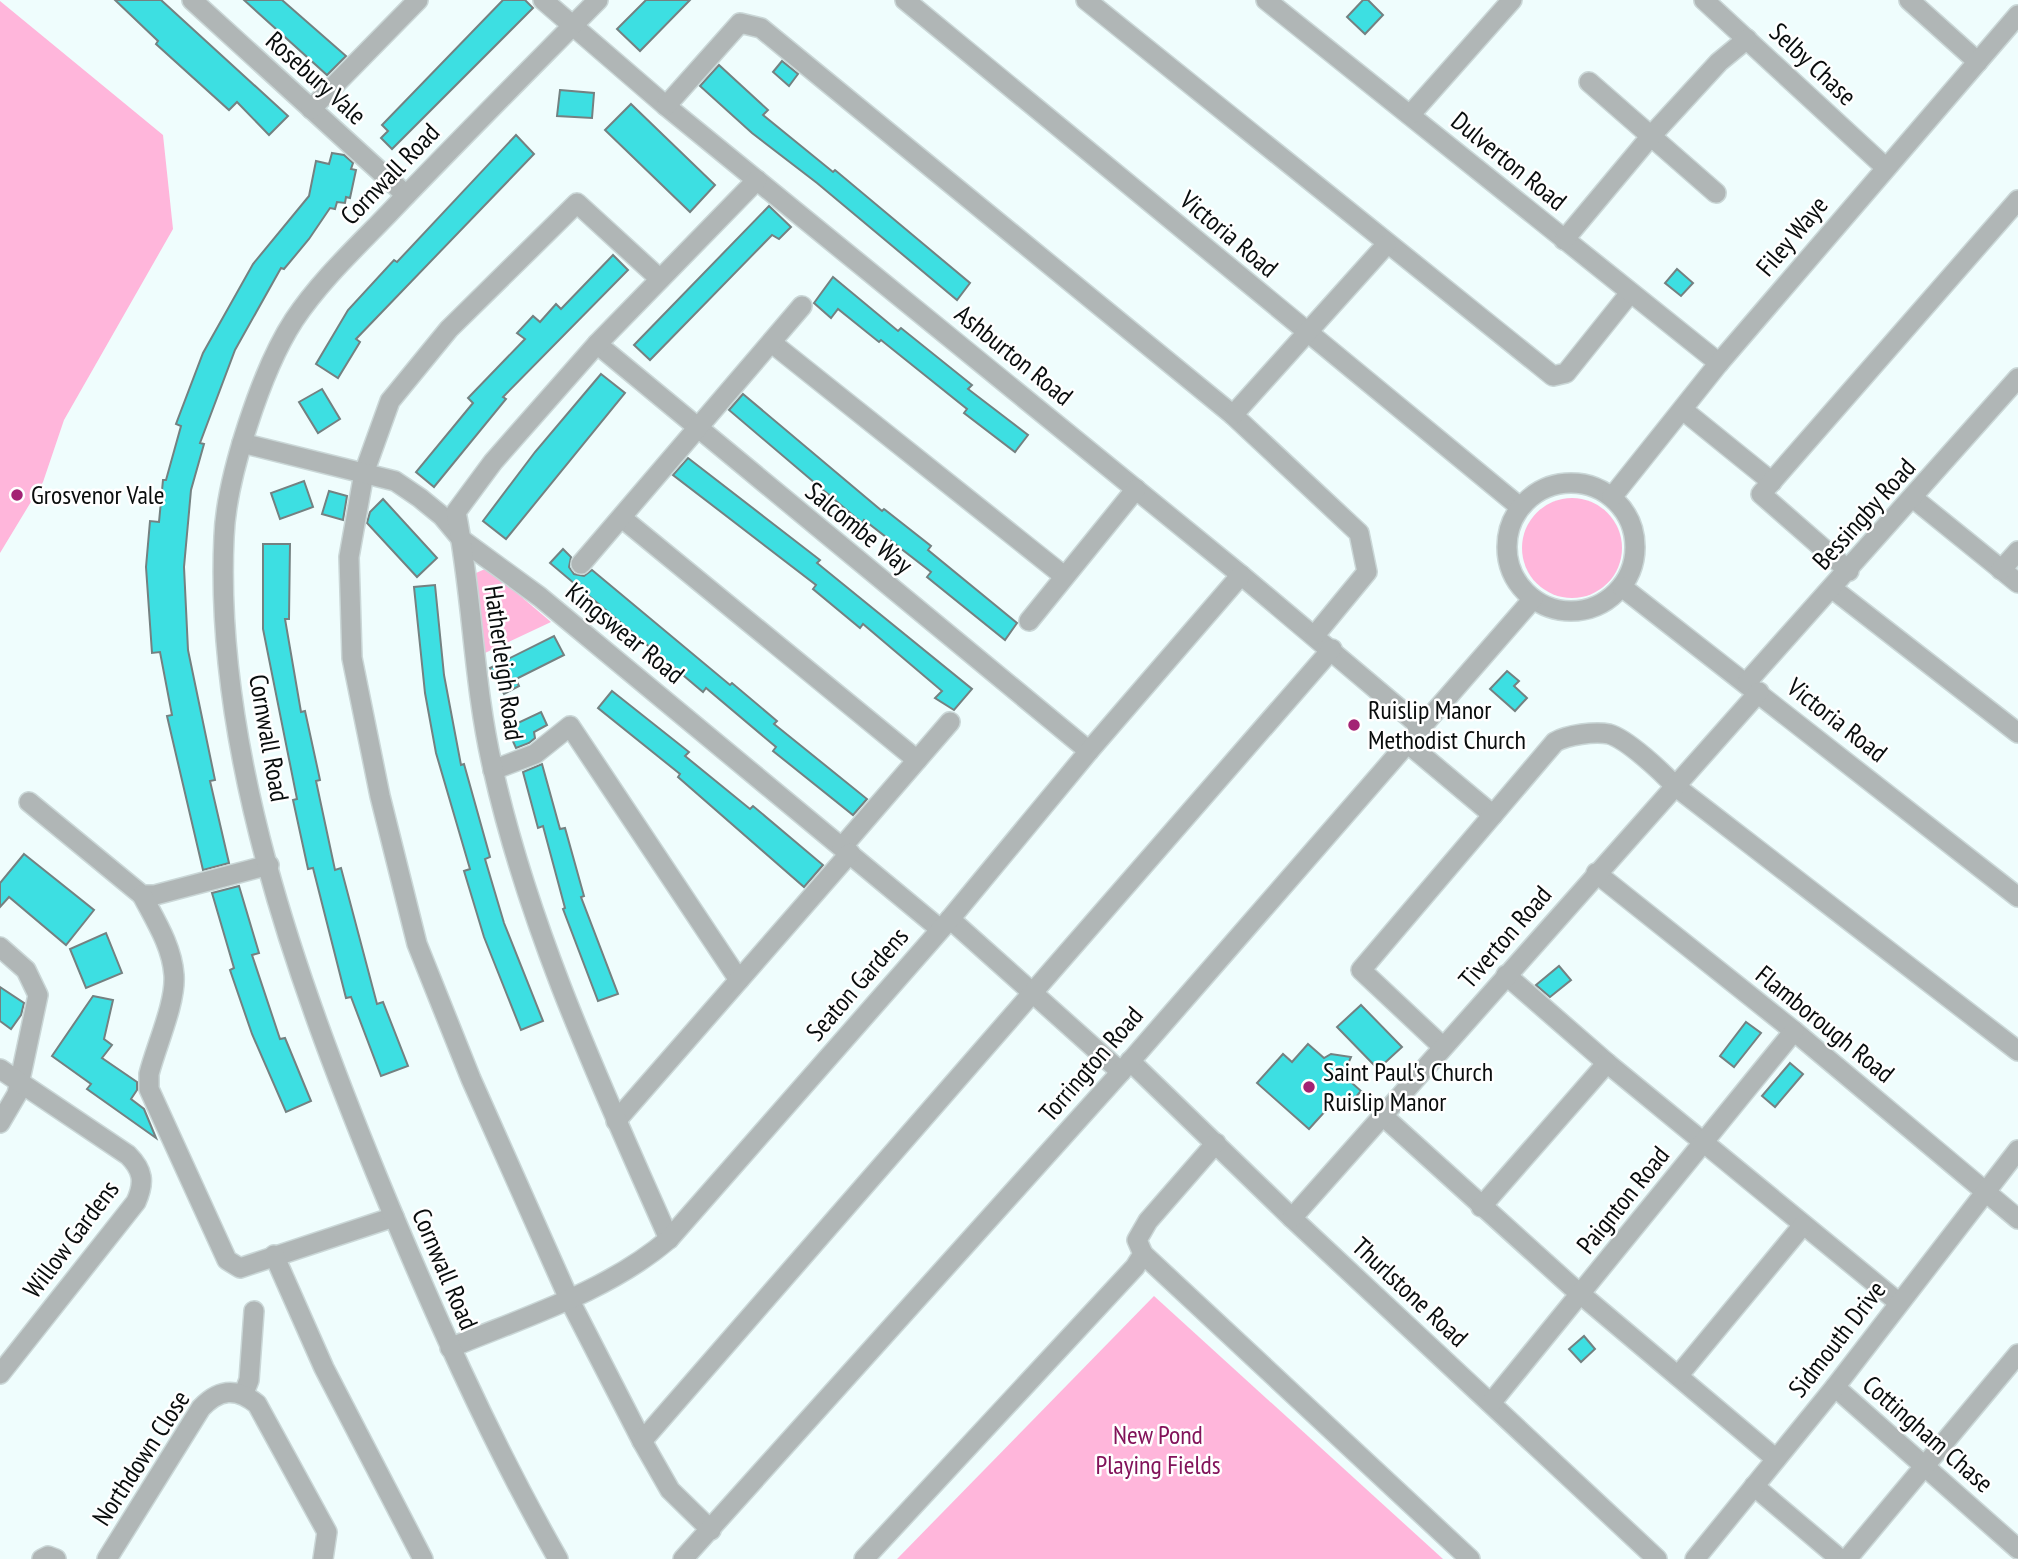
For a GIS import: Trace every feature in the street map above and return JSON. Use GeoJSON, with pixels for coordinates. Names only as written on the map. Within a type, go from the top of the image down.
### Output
{"type":"FeatureCollection","features":[{"type":"Feature","properties":{"kind":"street","name":"Rosebury Vale"},"geometry":{"type":"LineString","coordinates":[[192,0],[406,195]]}},
{"type":"Feature","properties":{"kind":"street"},"geometry":{"type":"LineString","coordinates":[[312,109],[418,0]]}},
{"type":"Feature","properties":{"kind":"street","name":"Ashburton Road"},"geometry":{"type":"LineString","coordinates":[[542,0],[666,106],[1332,649],[1420,726]]}},
{"type":"Feature","properties":{"kind":"street","name":"Cornwall Road"},"geometry":{"type":"LineString","coordinates":[[558,1559],[450,1348],[394,1217],[307,997],[245,771],[224,632],[223,532],[242,443],[264,381],[293,321],[334,270],[598,0]]}},
{"type":"Feature","properties":{"kind":"street","name":"Victoria Road"},"geometry":{"type":"LineString","coordinates":[[905,0],[1520,508]]}},
{"type":"Feature","properties":{"kind":"street"},"geometry":{"type":"LineString","coordinates":[[1086,0],[1386,245],[1553,376],[1566,373],[1630,293]]}},
{"type":"Feature","properties":{"kind":"street","name":"Dulverton Road"},"geometry":{"type":"LineString","coordinates":[[1266,0],[1719,363]]}},
{"type":"Feature","properties":{"kind":"street"},"geometry":{"type":"LineString","coordinates":[[1410,115],[1512,0]]}},
{"type":"Feature","properties":{"kind":"street","name":"Selby Chase"},"geometry":{"type":"LineString","coordinates":[[1704,0],[1885,167]]}},
{"type":"Feature","properties":{"kind":"street"},"geometry":{"type":"LineString","coordinates":[[1909,0],[1978,62]]}},
{"type":"Feature","properties":{"kind":"street","name":"Filey Waye"},"geometry":{"type":"LineString","coordinates":[[1612,497],[1719,363],[2018,15]]}},
{"type":"Feature","properties":{"kind":"street"},"geometry":{"type":"LineString","coordinates":[[666,106],[740,23],[761,28],[1233,415],[1359,533],[1367,572],[1315,635]]}},
{"type":"Feature","properties":{"kind":"street"},"geometry":{"type":"LineString","coordinates":[[1564,240],[1651,136],[1720,62],[1747,39]]}},
{"type":"Feature","properties":{"kind":"street"},"geometry":{"type":"LineString","coordinates":[[1589,82],[1716,193]]}},
{"type":"Feature","properties":{"kind":"street","name":"Hatherleigh Road"},"geometry":{"type":"LineString","coordinates":[[669,1239],[616,1121],[546,951],[493,770],[477,690],[462,540],[456,512],[464,497],[597,344],[757,180]]}},
{"type":"Feature","properties":{"kind":"street"},"geometry":{"type":"LineString","coordinates":[[1849,571],[1761,494],[2018,200]]}},
{"type":"Feature","properties":{"kind":"street"},"geometry":{"type":"LineString","coordinates":[[660,279],[577,203],[449,329],[390,401],[364,474],[349,557],[352,658],[380,796],[418,944],[471,1079],[569,1299],[642,1441],[670,1490],[711,1530]]}},
{"type":"Feature","properties":{"kind":"street"},"geometry":{"type":"LineString","coordinates":[[1233,415],[1386,245]]}},
{"type":"Feature","properties":{"kind":"street"},"geometry":{"type":"LineString","coordinates":[[581,564],[802,306]]}},
{"type":"Feature","properties":{"kind":"street"},"geometry":{"type":"LineString","coordinates":[[772,343],[1064,576]]}},
{"type":"Feature","properties":{"kind":"street","name":"Salcombe Way"},"geometry":{"type":"LineString","coordinates":[[597,344],[1089,751]]}},
{"type":"Feature","properties":{"kind":"street","name":"Bessingby Road"},"geometry":{"type":"LineString","coordinates":[[1753,687],[1833,589],[2018,378]]}},
{"type":"Feature","properties":{"kind":"street"},"geometry":{"type":"LineString","coordinates":[[1683,410],[1772,482]]}},
{"type":"Feature","properties":{"kind":"street","name":"Kingswear Road"},"geometry":{"type":"LineString","coordinates":[[242,443],[395,481],[412,492],[442,516],[462,540],[540,597],[846,850],[1033,993]]}},
{"type":"Feature","properties":{"kind":"street"},"geometry":{"type":"LineString","coordinates":[[1574,482],[1595,486],[1612,497],[1626,511],[1634,530],[1636,550],[1632,569],[1622,586],[1609,600],[1574,612],[1555,610],[1533,599],[1521,589],[1510,569],[1506,548],[1510,526],[1520,508],[1535,493],[1554,485],[1574,482]]}},
{"type":"Feature","properties":{"kind":"street"},"geometry":{"type":"LineString","coordinates":[[1030,621],[1136,489]]}},
{"type":"Feature","properties":{"kind":"street"},"geometry":{"type":"LineString","coordinates":[[1913,498],[2018,583]]}},
{"type":"Feature","properties":{"kind":"street"},"geometry":{"type":"LineString","coordinates":[[622,518],[917,760]]}},
{"type":"Feature","properties":{"kind":"street"},"geometry":{"type":"LineString","coordinates":[[2001,570],[2018,551]]}},
{"type":"Feature","properties":{"kind":"street","name":"Seaton Gardens"},"geometry":{"type":"LineString","coordinates":[[450,1348],[569,1299],[647,1257],[669,1239],[945,924],[1241,575]]}},
{"type":"Feature","properties":{"kind":"street","name":"Victoria Road"},"geometry":{"type":"LineString","coordinates":[[1622,586],[2018,897]]}},
{"type":"Feature","properties":{"kind":"street"},"geometry":{"type":"LineString","coordinates":[[1833,589],[2018,733]]}},
{"type":"Feature","properties":{"kind":"street","name":"Torrington Road"},"geometry":{"type":"LineString","coordinates":[[683,1559],[1125,1066],[1533,599]]}},
{"type":"Feature","properties":{"kind":"street"},"geometry":{"type":"LineString","coordinates":[[642,1441],[1332,649]]}},
{"type":"Feature","properties":{"kind":"street","name":"Tiverton Road"},"geometry":{"type":"LineString","coordinates":[[1292,1218],[1675,786],[1753,687]]}},
{"type":"Feature","properties":{"kind":"street"},"geometry":{"type":"LineString","coordinates":[[616,1121],[739,980],[950,722]]}},
{"type":"Feature","properties":{"kind":"street"},"geometry":{"type":"LineString","coordinates":[[493,770],[535,754],[570,726],[739,980]]}},
{"type":"Feature","properties":{"kind":"street"},"geometry":{"type":"LineString","coordinates":[[1443,1047],[1361,970],[1555,742],[1563,738],[1608,734],[1620,739],[1675,786],[2018,1051]]}},
{"type":"Feature","properties":{"kind":"street"},"geometry":{"type":"LineString","coordinates":[[1406,742],[1493,815]]}},
{"type":"Feature","properties":{"kind":"street"},"geometry":{"type":"LineString","coordinates":[[29,802],[142,895],[166,943],[174,977],[149,1074],[149,1089],[227,1260],[240,1268],[394,1217]]}},
{"type":"Feature","properties":{"kind":"street"},"geometry":{"type":"LineString","coordinates":[[142,895],[155,895],[269,865]]}},
{"type":"Feature","properties":{"kind":"street","name":"Flamborough Road"},"geometry":{"type":"LineString","coordinates":[[1596,873],[1794,1031],[2018,1219]]}},
{"type":"Feature","properties":{"kind":"street"},"geometry":{"type":"LineString","coordinates":[[0,947],[26,970],[38,995],[20,1082],[0,1123]]}},
{"type":"Feature","properties":{"kind":"street"},"geometry":{"type":"LineString","coordinates":[[1506,975],[1606,1063],[1898,1301]]}},
{"type":"Feature","properties":{"kind":"street","name":"Thurlstone Road"},"geometry":{"type":"LineString","coordinates":[[1033,993],[1216,1143],[1292,1218],[1657,1559]]}},
{"type":"Feature","properties":{"kind":"street","name":"Paignton Road"},"geometry":{"type":"LineString","coordinates":[[1490,1403],[1794,1031]]}},
{"type":"Feature","properties":{"kind":"street"},"geometry":{"type":"LineString","coordinates":[[1481,1207],[1606,1063]]}},
{"type":"Feature","properties":{"kind":"street","name":"Willow Gardens"},"geometry":{"type":"LineString","coordinates":[[0,1069],[128,1155],[143,1176],[142,1189],[136,1202],[0,1374]]}},
{"type":"Feature","properties":{"kind":"street"},"geometry":{"type":"LineString","coordinates":[[1382,1116],[1580,1293],[1776,1458]]}},
{"type":"Feature","properties":{"kind":"street"},"geometry":{"type":"LineString","coordinates":[[1216,1143],[1148,1221],[1137,1240],[1143,1254],[1470,1559]]}},
{"type":"Feature","properties":{"kind":"street","name":"Sidmouth Drive"},"geometry":{"type":"LineString","coordinates":[[1695,1559],[1835,1387],[1898,1301],[2018,1150]]}},
{"type":"Feature","properties":{"kind":"street"},"geometry":{"type":"LineString","coordinates":[[1678,1376],[1803,1225]]}},
{"type":"Feature","properties":{"kind":"street"},"geometry":{"type":"LineString","coordinates":[[864,1559],[1135,1267],[1143,1254]]}},
{"type":"Feature","properties":{"kind":"street"},"geometry":{"type":"LineString","coordinates":[[274,1255],[324,1368],[423,1559]]}},
{"type":"Feature","properties":{"kind":"street"},"geometry":{"type":"LineString","coordinates":[[254,1311],[249,1380],[244,1393],[257,1404],[327,1532],[323,1559]]}},
{"type":"Feature","properties":{"kind":"street"},"geometry":{"type":"LineString","coordinates":[[1847,1559],[1926,1467],[2012,1376],[2018,1354]]}},
{"type":"Feature","properties":{"kind":"street","name":"Cottingham Chase"},"geometry":{"type":"LineString","coordinates":[[1835,1387],[2018,1549]]}},
{"type":"Feature","properties":{"kind":"street","name":"Northdown Close"},"geometry":{"type":"LineString","coordinates":[[107,1559],[201,1408],[213,1396],[229,1391],[244,1393]]}},
{"type":"Feature","properties":{"kind":"street"},"geometry":{"type":"LineString","coordinates":[[1754,1486],[1840,1559]]}},
{"type":"Feature","properties":{"kind":"street"},"geometry":{"type":"LineString","coordinates":[[42,1559],[48,1556],[56,1559]]}},
{"type":"Feature","properties":{"kind":"green space"},"geometry":{"type":"Polygon","coordinates":[[[0,1],[163,135],[173,229],[64,420],[43,482],[0,553],[0,1]]]}},
{"type":"Feature","properties":{"kind":"green space"},"geometry":{"type":"Polygon","coordinates":[[[1572,498],[1591,502],[1608,512],[1618,529],[1622,548],[1618,567],[1608,584],[1591,594],[1572,598],[1553,594],[1536,584],[1526,567],[1522,548],[1526,529],[1536,512],[1553,502],[1572,498]]]}},
{"type":"Feature","properties":{"kind":"green space"},"geometry":{"type":"Polygon","coordinates":[[[485,569],[491,571],[551,622],[485,653],[475,581],[476,573],[485,569]]]}},
{"type":"Feature","properties":{"kind":"green space","name":"New Pond Playing Fields"},"geometry":{"type":"Polygon","coordinates":[[[1154,1296],[1443,1559],[897,1559],[1154,1296]]]}},
{"type":"Feature","properties":{"kind":"building"},"geometry":{"type":"Polygon","coordinates":[[[115,0],[161,0],[288,116],[269,135],[237,102],[229,110],[156,44],[158,41],[115,0]]]}},
{"type":"Feature","properties":{"kind":"building"},"geometry":{"type":"Polygon","coordinates":[[[244,0],[282,0],[346,56],[327,75],[244,0]]]}},
{"type":"Feature","properties":{"kind":"building"},"geometry":{"type":"Polygon","coordinates":[[[503,0],[525,0],[533,8],[392,149],[381,138],[388,131],[382,125],[503,0]]]}},
{"type":"Feature","properties":{"kind":"building"},"geometry":{"type":"Polygon","coordinates":[[[646,0],[690,0],[640,51],[617,29],[646,0]]]}},
{"type":"Feature","properties":{"kind":"building"},"geometry":{"type":"Polygon","coordinates":[[[1363,0],[1368,0],[1383,15],[1365,34],[1347,17],[1363,0]]]}},
{"type":"Feature","properties":{"kind":"building"},"geometry":{"type":"Polygon","coordinates":[[[782,61],[798,74],[789,86],[773,72],[782,61]]]}},
{"type":"Feature","properties":{"kind":"building"},"geometry":{"type":"Polygon","coordinates":[[[719,65],[768,110],[763,115],[833,172],[835,170],[970,283],[957,300],[817,183],[752,133],[700,86],[719,65]]]}},
{"type":"Feature","properties":{"kind":"building"},"geometry":{"type":"Polygon","coordinates":[[[560,90],[594,93],[592,118],[557,116],[560,90]]]}},
{"type":"Feature","properties":{"kind":"building"},"geometry":{"type":"Polygon","coordinates":[[[631,104],[715,185],[690,212],[605,130],[631,104]]]}},
{"type":"Feature","properties":{"kind":"building"},"geometry":{"type":"Polygon","coordinates":[[[516,135],[534,154],[356,339],[360,342],[338,378],[316,364],[348,310],[394,260],[397,262],[516,135]]]}},
{"type":"Feature","properties":{"kind":"building"},"geometry":{"type":"Polygon","coordinates":[[[332,153],[344,155],[353,163],[351,169],[356,170],[350,198],[346,197],[345,203],[337,202],[335,209],[330,208],[309,239],[284,269],[281,268],[235,350],[200,443],[204,444],[191,490],[184,567],[188,650],[215,780],[210,781],[229,863],[203,870],[167,716],[172,715],[160,652],[152,653],[146,567],[150,521],[159,522],[163,480],[166,480],[181,426],[176,424],[203,353],[253,264],[309,196],[316,161],[329,164],[332,153]]]}},
{"type":"Feature","properties":{"kind":"building"},"geometry":{"type":"Polygon","coordinates":[[[769,206],[791,227],[779,239],[772,235],[650,360],[634,345],[769,206]]]}},
{"type":"Feature","properties":{"kind":"building"},"geometry":{"type":"Polygon","coordinates":[[[613,255],[628,270],[503,397],[506,399],[434,487],[416,472],[473,403],[468,398],[525,339],[517,333],[533,316],[540,322],[556,304],[561,309],[613,255]]]}},
{"type":"Feature","properties":{"kind":"building"},"geometry":{"type":"Polygon","coordinates":[[[1677,269],[1693,283],[1681,296],[1665,283],[1677,269]]]}},
{"type":"Feature","properties":{"kind":"building"},"geometry":{"type":"Polygon","coordinates":[[[833,277],[898,331],[901,328],[972,385],[968,389],[1028,435],[1015,452],[964,413],[967,409],[881,340],[879,342],[838,309],[831,318],[814,303],[833,277]]]}},
{"type":"Feature","properties":{"kind":"building"},"geometry":{"type":"Polygon","coordinates":[[[601,374],[625,393],[506,539],[483,521],[535,452],[601,374]]]}},
{"type":"Feature","properties":{"kind":"building"},"geometry":{"type":"Polygon","coordinates":[[[322,389],[340,419],[318,433],[299,402],[322,389]]]}},
{"type":"Feature","properties":{"kind":"building"},"geometry":{"type":"Polygon","coordinates":[[[743,394],[882,511],[884,509],[931,546],[928,550],[1017,623],[1005,640],[927,577],[931,572],[864,520],[862,523],[729,410],[743,394]]]}},
{"type":"Feature","properties":{"kind":"building"},"geometry":{"type":"Polygon","coordinates":[[[688,458],[820,560],[817,563],[972,689],[954,710],[935,698],[942,691],[863,624],[860,628],[813,589],[816,585],[673,475],[688,458]]]}},
{"type":"Feature","properties":{"kind":"building"},"geometry":{"type":"Polygon","coordinates":[[[304,481],[313,507],[280,519],[271,493],[304,481]]]}},
{"type":"Feature","properties":{"kind":"building"},"geometry":{"type":"Polygon","coordinates":[[[329,491],[347,496],[343,520],[322,514],[329,491]]]}},
{"type":"Feature","properties":{"kind":"building"},"geometry":{"type":"Polygon","coordinates":[[[383,499],[437,558],[417,577],[367,523],[370,512],[383,499]]]}},
{"type":"Feature","properties":{"kind":"building"},"geometry":{"type":"Polygon","coordinates":[[[263,544],[290,544],[289,619],[285,619],[301,712],[305,711],[320,780],[316,781],[335,870],[341,868],[377,1004],[383,1002],[408,1066],[381,1076],[351,997],[346,998],[313,868],[308,869],[263,629],[263,544]]]}},
{"type":"Feature","properties":{"kind":"building"},"geometry":{"type":"Polygon","coordinates":[[[563,549],[571,557],[569,567],[574,574],[584,576],[592,570],[730,685],[732,683],[777,721],[774,724],[867,799],[853,815],[773,751],[776,747],[706,688],[703,692],[550,563],[563,549]]]}},
{"type":"Feature","properties":{"kind":"building"},"geometry":{"type":"Polygon","coordinates":[[[435,585],[444,675],[461,765],[464,764],[490,857],[485,859],[504,923],[543,1021],[521,1030],[484,937],[464,871],[470,869],[436,753],[425,693],[414,587],[435,585]]]}},
{"type":"Feature","properties":{"kind":"building"},"geometry":{"type":"Polygon","coordinates":[[[554,636],[564,655],[516,679],[519,686],[504,694],[490,668],[554,636]]]}},
{"type":"Feature","properties":{"kind":"building"},"geometry":{"type":"Polygon","coordinates":[[[1507,671],[1519,681],[1514,686],[1527,698],[1515,711],[1490,689],[1507,671]]]}},
{"type":"Feature","properties":{"kind":"building"},"geometry":{"type":"Polygon","coordinates":[[[612,691],[689,752],[685,756],[750,809],[753,806],[823,865],[804,887],[678,777],[680,774],[598,708],[612,691]]]}},
{"type":"Feature","properties":{"kind":"building"},"geometry":{"type":"Polygon","coordinates":[[[541,712],[547,725],[534,732],[535,738],[529,743],[516,748],[507,728],[541,712]]]}},
{"type":"Feature","properties":{"kind":"building"},"geometry":{"type":"Polygon","coordinates":[[[542,764],[560,829],[565,828],[584,896],[581,897],[618,994],[598,1001],[563,909],[565,908],[543,826],[538,828],[523,772],[542,764]]]}},
{"type":"Feature","properties":{"kind":"building"},"geometry":{"type":"Polygon","coordinates":[[[24,854],[94,910],[66,945],[9,897],[0,907],[0,883],[24,854]]]}},
{"type":"Feature","properties":{"kind":"building"},"geometry":{"type":"Polygon","coordinates":[[[239,886],[259,953],[252,955],[280,1039],[285,1038],[311,1101],[286,1112],[252,1034],[230,970],[234,968],[212,893],[239,886]]]}},
{"type":"Feature","properties":{"kind":"building"},"geometry":{"type":"Polygon","coordinates":[[[106,933],[122,973],[86,988],[70,949],[106,933]]]}},
{"type":"Feature","properties":{"kind":"building"},"geometry":{"type":"Polygon","coordinates":[[[1559,966],[1571,980],[1550,997],[1536,985],[1559,966]]]}},
{"type":"Feature","properties":{"kind":"building"},"geometry":{"type":"Polygon","coordinates":[[[0,987],[24,1003],[21,1015],[11,1029],[0,1021],[0,987]]]}},
{"type":"Feature","properties":{"kind":"building"},"geometry":{"type":"Polygon","coordinates":[[[93,996],[113,1000],[104,1039],[112,1045],[102,1058],[137,1082],[137,1090],[131,1099],[144,1109],[156,1138],[87,1089],[91,1084],[52,1056],[93,996]]]}},
{"type":"Feature","properties":{"kind":"building"},"geometry":{"type":"Polygon","coordinates":[[[1361,1005],[1402,1047],[1378,1069],[1337,1027],[1361,1005]]]}},
{"type":"Feature","properties":{"kind":"building"},"geometry":{"type":"Polygon","coordinates":[[[1746,1022],[1761,1033],[1734,1067],[1720,1056],[1746,1022]]]}},
{"type":"Feature","properties":{"kind":"building","name":"Saint Paul's Church Ruislip Manor"},"geometry":{"type":"Polygon","coordinates":[[[1308,1044],[1324,1058],[1331,1054],[1351,1057],[1343,1075],[1361,1091],[1347,1107],[1337,1098],[1309,1129],[1257,1083],[1283,1054],[1292,1062],[1308,1044]]]}},
{"type":"Feature","properties":{"kind":"building"},"geometry":{"type":"Polygon","coordinates":[[[1790,1063],[1803,1074],[1775,1107],[1762,1096],[1790,1063]]]}},
{"type":"Feature","properties":{"kind":"building"},"geometry":{"type":"Polygon","coordinates":[[[1584,1336],[1595,1349],[1581,1362],[1569,1349],[1584,1336]]]}},
{"type":"Feature","properties":{"kind":"place","name":"Grosvenor Vale"},"geometry":{"type":"Point","coordinates":[17,495]}},
{"type":"Feature","properties":{"kind":"place","name":"Ruislip Manor Methodist Church"},"geometry":{"type":"Point","coordinates":[1354,725]}},
{"type":"Feature","properties":{"kind":"place","name":"Saint Paul's Church Ruislip Manor"},"geometry":{"type":"Point","coordinates":[1309,1087]}}]}
